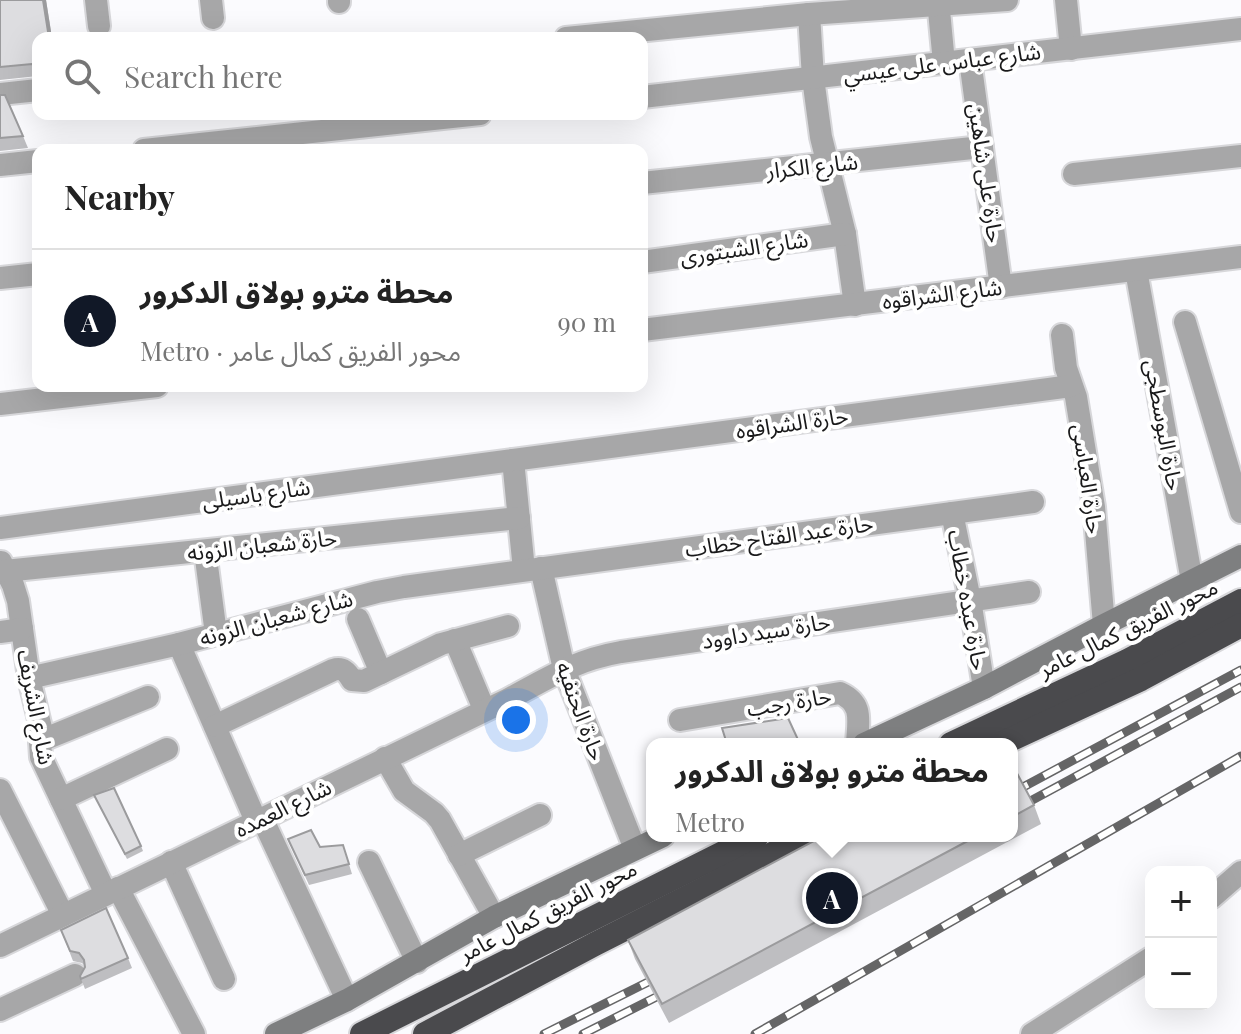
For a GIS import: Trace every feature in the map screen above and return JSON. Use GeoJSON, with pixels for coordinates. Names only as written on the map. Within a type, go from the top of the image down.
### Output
{"type":"FeatureCollection","features":[{"type":"Feature","properties":{"kind":"highway","name":"محور الفريق كمال عامر"},"geometry":{"type":"LineString","coordinates":[[964,738],[1127,661],[1241,601]]}},
{"type":"Feature","properties":{"kind":"highway"},"geometry":{"type":"LineString","coordinates":[[1014,738],[1141,679],[1241,625]]}},
{"type":"Feature","properties":{"kind":"highway","name":"محور الفريق كمال عامر"},"geometry":{"type":"LineString","coordinates":[[362,1034],[745,842]]}},
{"type":"Feature","properties":{"kind":"highway"},"geometry":{"type":"LineString","coordinates":[[425,1034],[796,842]]}},
{"type":"Feature","properties":{"kind":"main road"},"geometry":{"type":"LineString","coordinates":[[877,738],[984,688],[1241,556]]}},
{"type":"Feature","properties":{"kind":"main road"},"geometry":{"type":"LineString","coordinates":[[276,1034],[347,1000],[494,917],[650,842]]}},
{"type":"Feature","properties":{"kind":"street"},"geometry":{"type":"LineString","coordinates":[[96,0],[99,26]]}},
{"type":"Feature","properties":{"kind":"street"},"geometry":{"type":"LineString","coordinates":[[627,32],[938,3],[1007,0]]}},
{"type":"Feature","properties":{"kind":"street"},"geometry":{"type":"LineString","coordinates":[[1066,0],[1071,49]]}},
{"type":"Feature","properties":{"kind":"street"},"geometry":{"type":"LineString","coordinates":[[938,3],[944,63]]}},
{"type":"Feature","properties":{"kind":"street"},"geometry":{"type":"LineString","coordinates":[[809,14],[813,78],[827,165],[845,234],[855,305]]}},
{"type":"Feature","properties":{"kind":"street","name":"شارع عباس على عيسي"},"geometry":{"type":"LineString","coordinates":[[648,96],[1241,29]]}},
{"type":"Feature","properties":{"kind":"street","name":"حارة على شاهين"},"geometry":{"type":"LineString","coordinates":[[970,60],[1001,287]]}},
{"type":"Feature","properties":{"kind":"street"},"geometry":{"type":"LineString","coordinates":[[0,94],[32,91]]}},
{"type":"Feature","properties":{"kind":"street"},"geometry":{"type":"LineString","coordinates":[[200,144],[424,120]]}},
{"type":"Feature","properties":{"kind":"street","name":"شارع الكرار"},"geometry":{"type":"LineString","coordinates":[[648,182],[982,147]]}},
{"type":"Feature","properties":{"kind":"street"},"geometry":{"type":"LineString","coordinates":[[1074,174],[1241,156]]}},
{"type":"Feature","properties":{"kind":"street"},"geometry":{"type":"LineString","coordinates":[[0,165],[32,162]]}},
{"type":"Feature","properties":{"kind":"street","name":"شارع الشبتورى"},"geometry":{"type":"LineString","coordinates":[[648,261],[845,234]]}},
{"type":"Feature","properties":{"kind":"street","name":"شارع الشراقوه"},"geometry":{"type":"LineString","coordinates":[[648,329],[1241,257]]}},
{"type":"Feature","properties":{"kind":"street","name":"حارة البوسطجى"},"geometry":{"type":"LineString","coordinates":[[1136,270],[1192,581]]}},
{"type":"Feature","properties":{"kind":"street"},"geometry":{"type":"LineString","coordinates":[[0,278],[32,275]]}},
{"type":"Feature","properties":{"kind":"street"},"geometry":{"type":"LineString","coordinates":[[1185,322],[1241,512]]}},
{"type":"Feature","properties":{"kind":"street","name":"حارة العباسى"},"geometry":{"type":"LineString","coordinates":[[1062,335],[1094,507],[1104,625]]}},
{"type":"Feature","properties":{"kind":"street","name":"حارة الشراقوه"},"geometry":{"type":"LineString","coordinates":[[513,460],[1071,386]]}},
{"type":"Feature","properties":{"kind":"street"},"geometry":{"type":"LineString","coordinates":[[0,404],[105,392]]}},
{"type":"Feature","properties":{"kind":"street","name":"حارة الحنفيه"},"geometry":{"type":"LineString","coordinates":[[513,460],[519,518],[532,569],[564,669],[635,849]]}},
{"type":"Feature","properties":{"kind":"street","name":"شارع باسيلى"},"geometry":{"type":"LineString","coordinates":[[0,528],[513,460]]}},
{"type":"Feature","properties":{"kind":"street","name":"حارة عبد الفتاح خطاب"},"geometry":{"type":"LineString","coordinates":[[532,569],[1033,502]]}},
{"type":"Feature","properties":{"kind":"street","name":"حارة عبده خطاب"},"geometry":{"type":"LineString","coordinates":[[952,513],[984,688]]}},
{"type":"Feature","properties":{"kind":"street","name":"حارة شعبان الزونه"},"geometry":{"type":"LineString","coordinates":[[3,566],[205,551],[519,518]]}},
{"type":"Feature","properties":{"kind":"street"},"geometry":{"type":"LineString","coordinates":[[205,551],[216,634]]}},
{"type":"Feature","properties":{"kind":"street","name":"شارع الشريف"},"geometry":{"type":"LineString","coordinates":[[3,566],[18,601],[11,630],[29,678],[41,728],[41,757],[61,799],[194,1034]]}},
{"type":"Feature","properties":{"kind":"street","name":"شارع شعبان الزونه"},"geometry":{"type":"LineString","coordinates":[[29,678],[179,644],[377,592],[532,569]]}},
{"type":"Feature","properties":{"kind":"street","name":"حارة سيد داوود"},"geometry":{"type":"LineString","coordinates":[[564,669],[609,654],[1029,592]]}},
{"type":"Feature","properties":{"kind":"street"},"geometry":{"type":"LineString","coordinates":[[358,619],[381,673]]}},
{"type":"Feature","properties":{"kind":"street"},"geometry":{"type":"LineString","coordinates":[[215,726],[337,668],[344,670],[352,680],[360,681],[428,650],[508,626]]}},
{"type":"Feature","properties":{"kind":"street"},"geometry":{"type":"LineString","coordinates":[[455,640],[484,709]]}},
{"type":"Feature","properties":{"kind":"street"},"geometry":{"type":"LineString","coordinates":[[179,644],[259,820],[347,1000]]}},
{"type":"Feature","properties":{"kind":"street","name":"شارع العمده"},"geometry":{"type":"LineString","coordinates":[[0,946],[507,700],[564,669]]}},
{"type":"Feature","properties":{"kind":"street","name":"حارة رجب"},"geometry":{"type":"LineString","coordinates":[[680,720],[840,693],[855,704],[858,712],[857,738]]}},
{"type":"Feature","properties":{"kind":"street"},"geometry":{"type":"LineString","coordinates":[[40,741],[148,697]]}},
{"type":"Feature","properties":{"kind":"street"},"geometry":{"type":"LineString","coordinates":[[61,799],[167,749]]}},
{"type":"Feature","properties":{"kind":"street"},"geometry":{"type":"LineString","coordinates":[[385,758],[404,791],[440,820],[494,917]]}},
{"type":"Feature","properties":{"kind":"street"},"geometry":{"type":"LineString","coordinates":[[0,790],[63,915]]}},
{"type":"Feature","properties":{"kind":"street"},"geometry":{"type":"LineString","coordinates":[[459,855],[540,815]]}},
{"type":"Feature","properties":{"kind":"street"},"geometry":{"type":"LineString","coordinates":[[171,862],[224,979]]}},
{"type":"Feature","properties":{"kind":"street"},"geometry":{"type":"LineString","coordinates":[[369,862],[417,962]]}},
{"type":"Feature","properties":{"kind":"street"},"geometry":{"type":"LineString","coordinates":[[1217,893],[1241,872]]}},
{"type":"Feature","properties":{"kind":"street"},"geometry":{"type":"LineString","coordinates":[[1032,1034],[1145,962]]}},
{"type":"Feature","properties":{"kind":"street"},"geometry":{"type":"LineString","coordinates":[[0,1010],[75,975]]}},
{"type":"Feature","properties":{"kind":"building"},"geometry":{"type":"Polygon","coordinates":[[[0,0],[43,0],[48,32],[32,32],[32,64],[0,67],[0,0]]]}},
{"type":"Feature","properties":{"kind":"building"},"geometry":{"type":"Polygon","coordinates":[[[0,95],[5,95],[23,136],[0,138],[0,95]]]}},
{"type":"Feature","properties":{"kind":"building"},"geometry":{"type":"Polygon","coordinates":[[[788,718],[797,738],[725,738],[722,728],[788,718]]]}},
{"type":"Feature","properties":{"kind":"building"},"geometry":{"type":"Polygon","coordinates":[[[1018,775],[1034,805],[1018,814],[1018,775]]]}},
{"type":"Feature","properties":{"kind":"building"},"geometry":{"type":"Polygon","coordinates":[[[114,788],[141,846],[125,854],[94,795],[114,788]]]}},
{"type":"Feature","properties":{"kind":"building"},"geometry":{"type":"Polygon","coordinates":[[[311,830],[320,847],[343,845],[349,864],[305,875],[288,839],[311,830]]]}},
{"type":"Feature","properties":{"kind":"building"},"geometry":{"type":"Polygon","coordinates":[[[812,842],[966,842],[662,1004],[628,940],[812,842]]]}},
{"type":"Feature","properties":{"kind":"building"},"geometry":{"type":"Polygon","coordinates":[[[106,908],[128,958],[81,979],[84,960],[79,953],[70,951],[61,930],[106,908]]]}},
{"type":"Feature","properties":{"kind":"railway"},"geometry":{"type":"LineString","coordinates":[[1018,790],[1241,670]]}},
{"type":"Feature","properties":{"kind":"railway"},"geometry":{"type":"LineString","coordinates":[[1018,808],[1241,687]]}},
{"type":"Feature","properties":{"kind":"railway"},"geometry":{"type":"LineString","coordinates":[[755,1034],[1241,756]]}},
{"type":"Feature","properties":{"kind":"railway"},"geometry":{"type":"LineString","coordinates":[[544,1034],[668,972]]}},
{"type":"Feature","properties":{"kind":"railway"},"geometry":{"type":"LineString","coordinates":[[583,1034],[676,987]]}},
{"type":"Feature","properties":{"kind":"place","name":"محطة مترو بولاق الدكرور"},"geometry":{"type":"Point","coordinates":[832,898]}}]}
